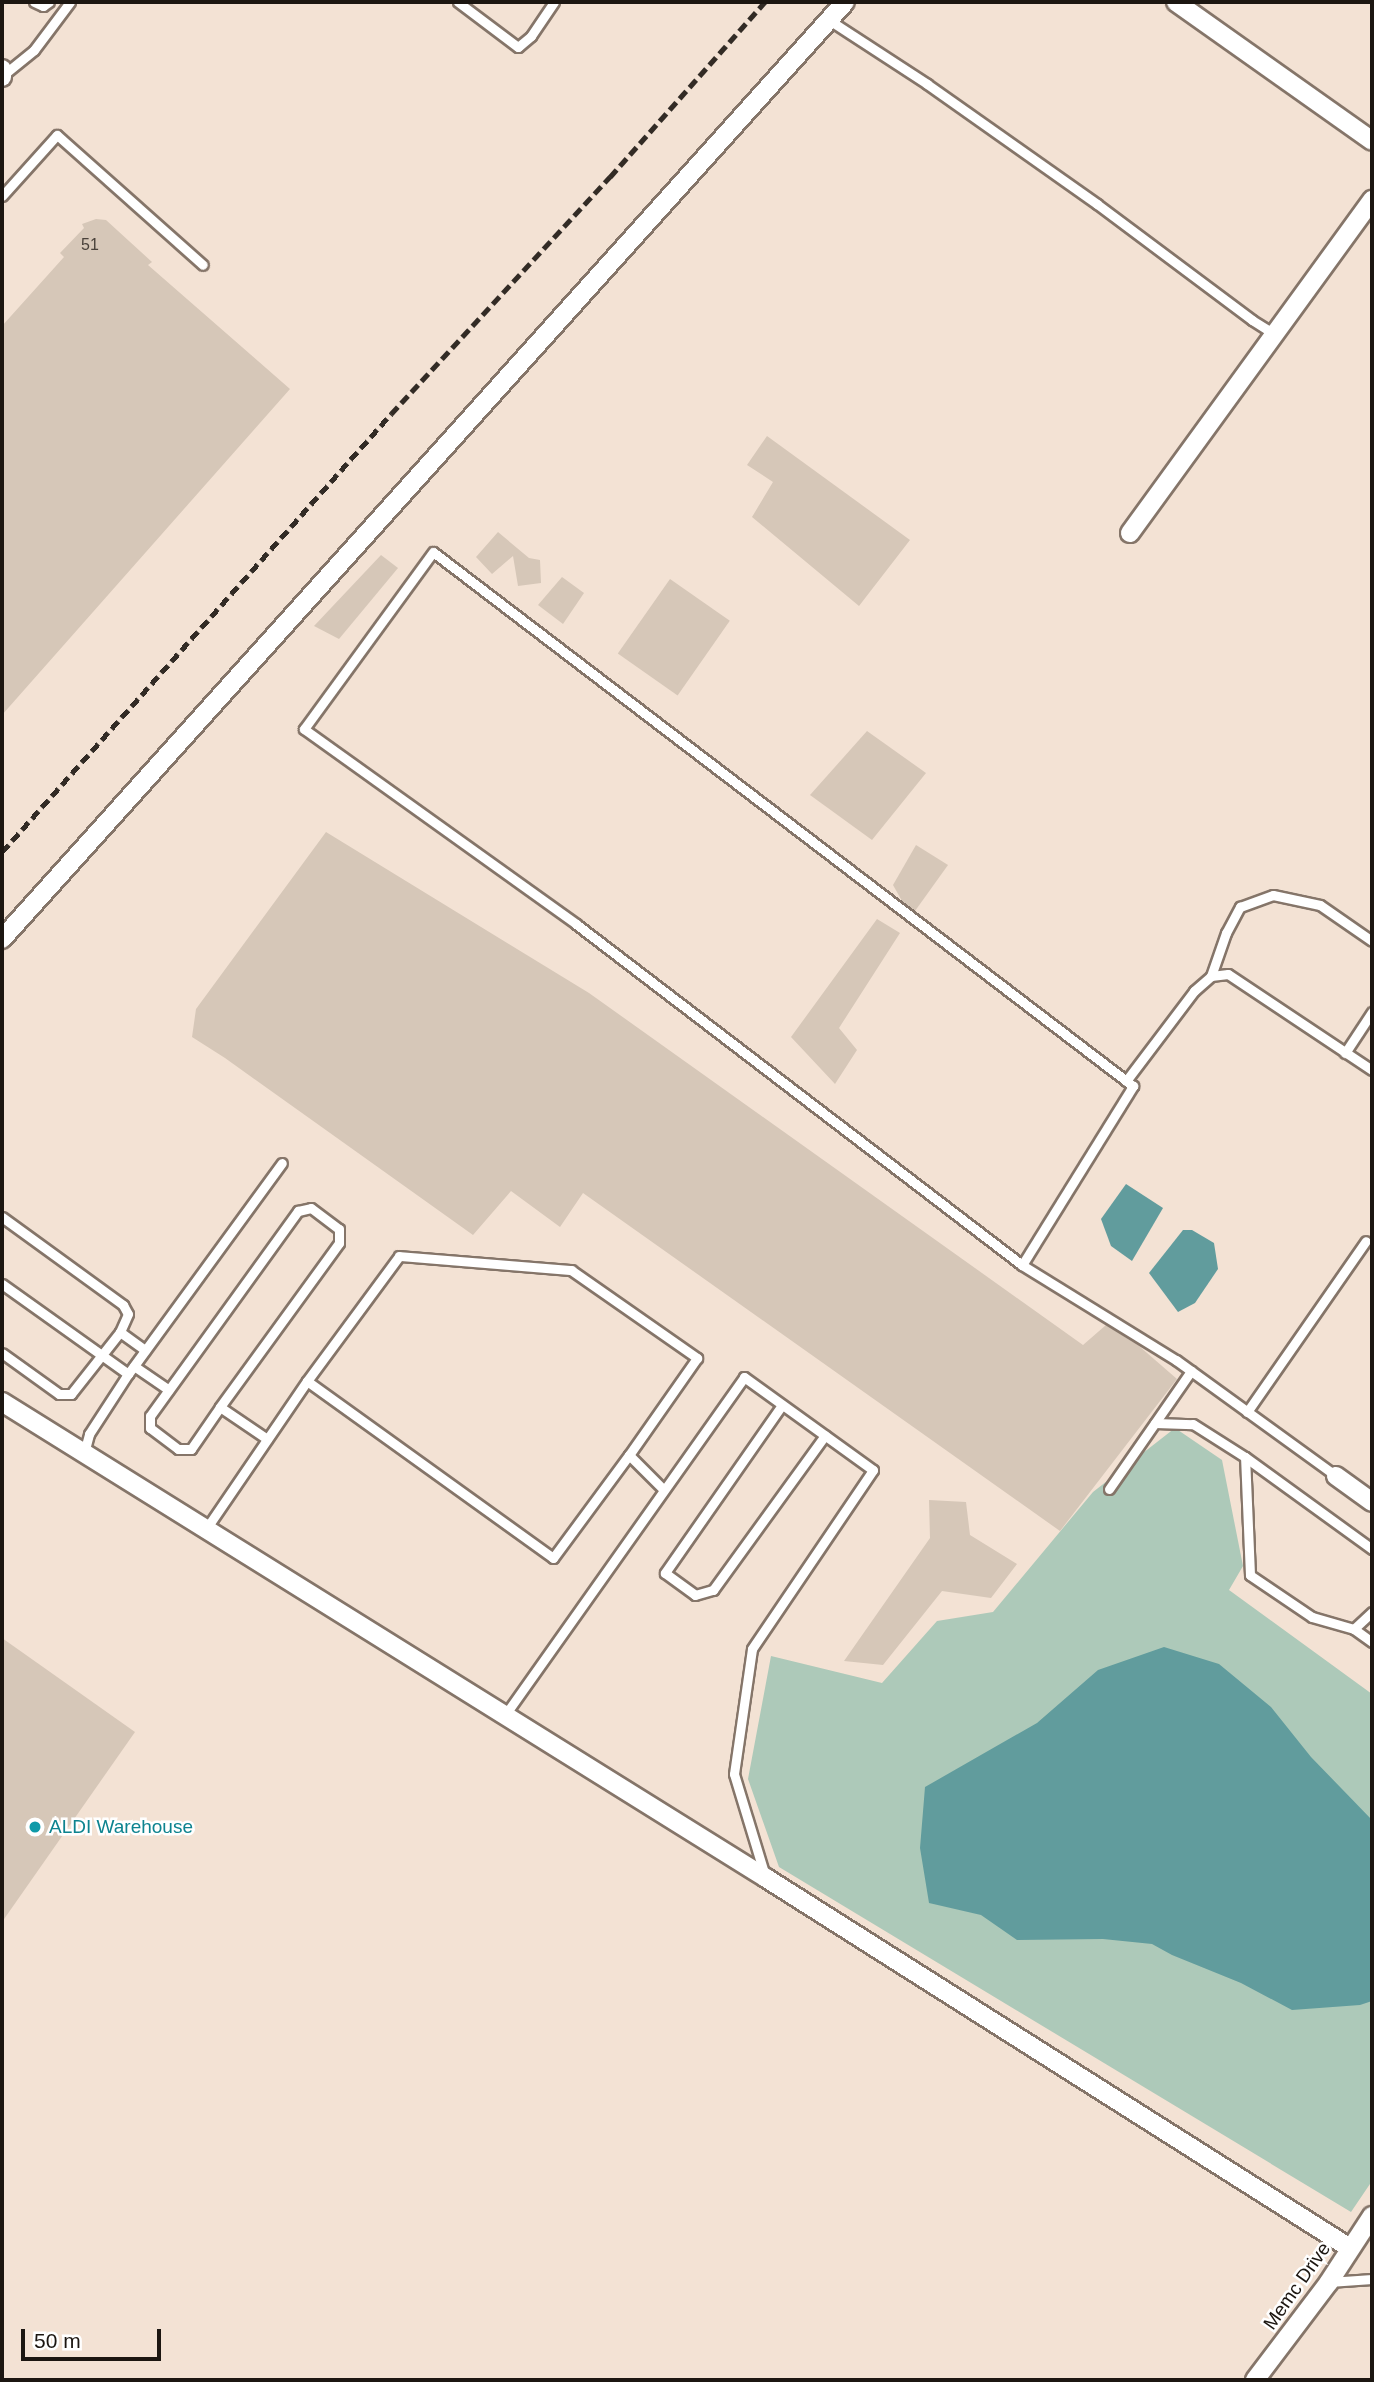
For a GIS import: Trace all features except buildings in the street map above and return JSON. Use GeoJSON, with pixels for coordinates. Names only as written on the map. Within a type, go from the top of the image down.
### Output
{"type":"FeatureCollection","features":[{"type":"Feature","properties":{"kind":"street"},"geometry":{"type":"LineString","coordinates":[[2,939],[845,2]]}},
{"type":"Feature","properties":{"kind":"street"},"geometry":{"type":"LineString","coordinates":[[1175,2],[1372,141]]}},
{"type":"Feature","properties":{"kind":"street"},"geometry":{"type":"LineString","coordinates":[[2,69],[2,76]]}},
{"type":"Feature","properties":{"kind":"street"},"geometry":{"type":"LineString","coordinates":[[1130,533],[1372,200]]}},
{"type":"Feature","properties":{"kind":"street"},"geometry":{"type":"LineString","coordinates":[[2,1402],[766,1878],[1350,2248]]}},
{"type":"Feature","properties":{"kind":"street"},"geometry":{"type":"LineString","coordinates":[[1336,1476],[1372,1502]]}},
{"type":"Feature","properties":{"kind":"street","name":"Memc Drive"},"geometry":{"type":"LineString","coordinates":[[1255,2380],[1329,2282],[1372,2216]]}},
{"type":"Feature","properties":{"kind":"lane"},"geometry":{"type":"LineString","coordinates":[[34,2],[43,6],[48,2]]}},
{"type":"Feature","properties":{"kind":"lane"},"geometry":{"type":"LineString","coordinates":[[2,76],[34,50],[71,2]]}},
{"type":"Feature","properties":{"kind":"lane"},"geometry":{"type":"LineString","coordinates":[[458,2],[518,47],[531,36],[554,2]]}},
{"type":"Feature","properties":{"kind":"lane"},"geometry":{"type":"LineString","coordinates":[[829,20],[1029,156],[1252,320],[1274,331],[1280,328]]}},
{"type":"Feature","properties":{"kind":"lane"},"geometry":{"type":"LineString","coordinates":[[2,196],[57,135],[203,265]]}},
{"type":"Feature","properties":{"kind":"lane"},"geometry":{"type":"LineString","coordinates":[[1022,1265],[1133,1086],[433,552],[304,729],[576,923],[1022,1265],[1191,1371],[1336,1476]]}},
{"type":"Feature","properties":{"kind":"lane"},"geometry":{"type":"LineString","coordinates":[[1126,1081],[1194,991],[1211,976],[1226,933],[1240,907],[1273,895],[1320,905],[1372,941]]}},
{"type":"Feature","properties":{"kind":"lane"},"geometry":{"type":"LineString","coordinates":[[1211,976],[1228,974],[1372,1070]]}},
{"type":"Feature","properties":{"kind":"lane"},"geometry":{"type":"LineString","coordinates":[[1345,1053],[1372,1012]]}},
{"type":"Feature","properties":{"kind":"lane"},"geometry":{"type":"LineString","coordinates":[[84,1453],[89,1434],[128,1374],[282,1164]]}},
{"type":"Feature","properties":{"kind":"lane"},"geometry":{"type":"LineString","coordinates":[[311,1208],[339,1229],[339,1243],[220,1407],[191,1449],[178,1450],[150,1429],[150,1416],[298,1211],[311,1208]]}},
{"type":"Feature","properties":{"kind":"lane"},"geometry":{"type":"LineString","coordinates":[[2,1217],[123,1305],[128,1314],[120,1332],[71,1394],[59,1394],[2,1353]]}},
{"type":"Feature","properties":{"kind":"lane"},"geometry":{"type":"LineString","coordinates":[[1248,1412],[1366,1241]]}},
{"type":"Feature","properties":{"kind":"lane"},"geometry":{"type":"LineString","coordinates":[[205,1529],[307,1381],[399,1256],[571,1270],[697,1358],[553,1558],[307,1381]]}},
{"type":"Feature","properties":{"kind":"lane"},"geometry":{"type":"LineString","coordinates":[[2,1284],[128,1374]]}},
{"type":"Feature","properties":{"kind":"lane"},"geometry":{"type":"LineString","coordinates":[[120,1332],[145,1350]]}},
{"type":"Feature","properties":{"kind":"lane"},"geometry":{"type":"LineString","coordinates":[[134,1366],[169,1390]]}},
{"type":"Feature","properties":{"kind":"lane"},"geometry":{"type":"LineString","coordinates":[[1109,1489],[1191,1371]]}},
{"type":"Feature","properties":{"kind":"lane"},"geometry":{"type":"LineString","coordinates":[[505,1715],[744,1377],[873,1470],[752,1649],[734,1774],[766,1878]]}},
{"type":"Feature","properties":{"kind":"lane"},"geometry":{"type":"LineString","coordinates":[[782,1405],[665,1573],[695,1595],[713,1590],[825,1435]]}},
{"type":"Feature","properties":{"kind":"lane"},"geometry":{"type":"LineString","coordinates":[[220,1407],[267,1439]]}},
{"type":"Feature","properties":{"kind":"lane"},"geometry":{"type":"LineString","coordinates":[[1155,1423],[1193,1424],[1245,1457],[1372,1549]]}},
{"type":"Feature","properties":{"kind":"lane"},"geometry":{"type":"LineString","coordinates":[[629,1455],[664,1490]]}},
{"type":"Feature","properties":{"kind":"lane"},"geometry":{"type":"LineString","coordinates":[[1245,1457],[1250,1575],[1312,1617],[1354,1629],[1372,1642]]}},
{"type":"Feature","properties":{"kind":"lane"},"geometry":{"type":"LineString","coordinates":[[1354,1629],[1372,1612]]}},
{"type":"Feature","properties":{"kind":"lane"},"geometry":{"type":"LineString","coordinates":[[1329,2282],[1372,2279]]}},
{"type":"Feature","properties":{"kind":"green space"},"geometry":{"type":"Polygon","coordinates":[[[1175,1428],[1222,1460],[1243,1566],[1229,1590],[1372,1694],[1372,2181],[1351,2212],[779,1867],[748,1779],[771,1656],[882,1683],[937,1621],[993,1612],[1093,1492],[1175,1428]]]}},
{"type":"Feature","properties":{"kind":"water"},"geometry":{"type":"Polygon","coordinates":[[[1126,1184],[1163,1208],[1132,1261],[1111,1246],[1101,1219],[1126,1184]]]}},
{"type":"Feature","properties":{"kind":"water"},"geometry":{"type":"Polygon","coordinates":[[[1183,1230],[1192,1230],[1214,1243],[1218,1269],[1195,1303],[1178,1312],[1149,1273],[1183,1230]]]}},
{"type":"Feature","properties":{"kind":"water"},"geometry":{"type":"Polygon","coordinates":[[[1164,1647],[1219,1664],[1271,1707],[1311,1757],[1372,1820],[1372,2001],[1360,2005],[1292,2010],[1241,1983],[1152,1944],[1103,1939],[1017,1940],[981,1915],[929,1903],[920,1848],[925,1787],[1037,1723],[1098,1670],[1164,1647]]]}},
{"type":"Feature","properties":{"kind":"railway"},"geometry":{"type":"LineString","coordinates":[[2,852],[391,414],[610,177],[765,2]]}},
{"type":"Feature","properties":{"kind":"place","name":"ALDI Warehouse"},"geometry":{"type":"Point","coordinates":[35,1827]}}]}
